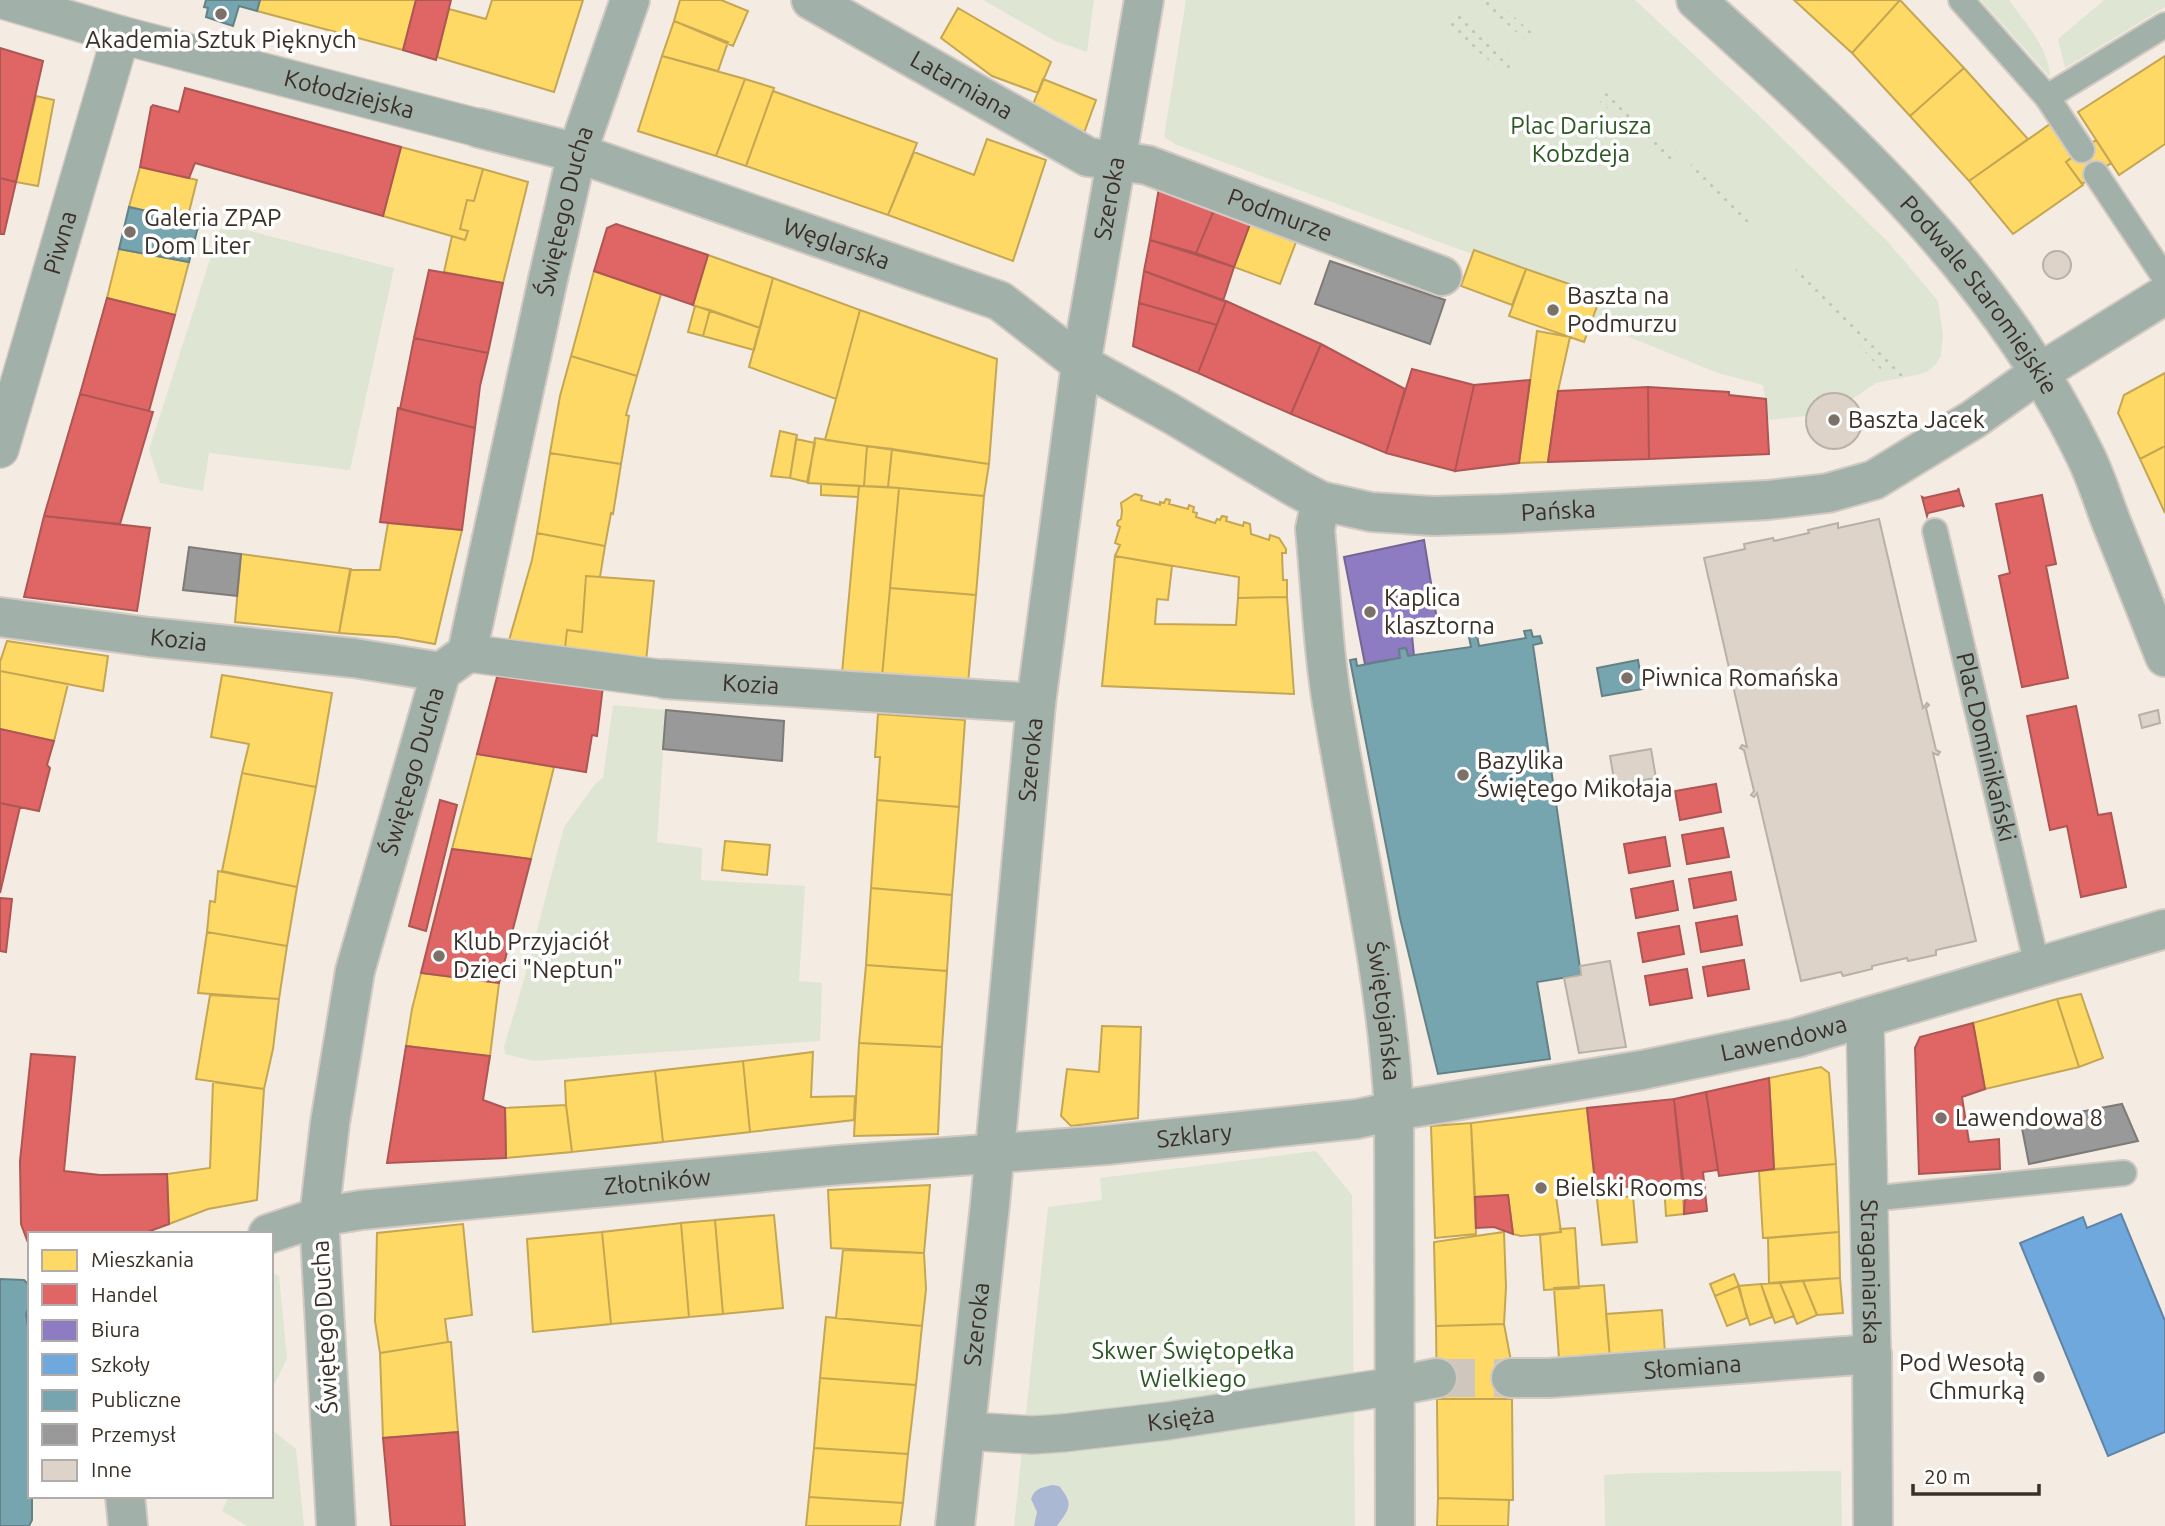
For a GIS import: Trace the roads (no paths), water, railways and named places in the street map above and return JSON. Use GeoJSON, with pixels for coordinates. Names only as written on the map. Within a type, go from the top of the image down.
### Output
{"type":"FeatureCollection","features":[{"type":"Feature","properties":{"kind":"street","name":"Kołodziejska"},"geometry":{"type":"LineString","coordinates":[[3,0],[121,35],[577,153]]}},
{"type":"Feature","properties":{"kind":"street","name":"Świętego Ducha"},"geometry":{"type":"LineString","coordinates":[[336,1526],[318,1217],[330,1123],[355,971],[454,663],[577,153],[630,0]]}},
{"type":"Feature","properties":{"kind":"street","name":"Latarniana"},"geometry":{"type":"LineString","coordinates":[[811,0],[1088,157],[1116,162]]}},
{"type":"Feature","properties":{"kind":"street","name":"Szeroka"},"geometry":{"type":"LineString","coordinates":[[955,1526],[995,1154],[1036,703],[1081,364],[1144,0]]}},
{"type":"Feature","properties":{"kind":"street","name":"Podwale Staromiejskie"},"geometry":{"type":"LineString","coordinates":[[1696,0],[1779,74],[1915,208],[1994,303],[2039,373],[2085,456],[2165,657]]}},
{"type":"Feature","properties":{"kind":"street","name":"Piwna"},"geometry":{"type":"LineString","coordinates":[[0,449],[121,35]]}},
{"type":"Feature","properties":{"kind":"street","name":"Węglarska"},"geometry":{"type":"LineString","coordinates":[[577,153],[1000,300],[1081,364]]}},
{"type":"Feature","properties":{"kind":"street","name":"Podmurze"},"geometry":{"type":"LineString","coordinates":[[1116,162],[1147,165],[1442,276]]}},
{"type":"Feature","properties":{"kind":"street","name":"Pańska"},"geometry":{"type":"LineString","coordinates":[[1081,364],[1321,501],[1371,512],[1433,516],[1768,500],[1828,493],[1874,480],[2165,295]]}},
{"type":"Feature","properties":{"kind":"street","name":"Świętojańska"},"geometry":{"type":"LineString","coordinates":[[1321,501],[1315,529],[1333,710],[1377,963],[1391,1066],[1394,1111],[1395,1526]]}},
{"type":"Feature","properties":{"kind":"street","name":"Kozia"},"geometry":{"type":"LineString","coordinates":[[0,617],[149,637],[354,658],[1036,703]]}},
{"type":"Feature","properties":{"kind":"street","name":"Lawendowa"},"geometry":{"type":"LineString","coordinates":[[1394,1111],[1642,1070],[1796,1038],[2165,929]]}},
{"type":"Feature","properties":{"kind":"street","name":"Straganiarska"},"geometry":{"type":"LineString","coordinates":[[1866,1018],[1873,1526]]}},
{"type":"Feature","properties":{"kind":"street","name":"Szklary"},"geometry":{"type":"LineString","coordinates":[[995,1154],[1331,1122],[1394,1111]]}},
{"type":"Feature","properties":{"kind":"street","name":"Złotników"},"geometry":{"type":"LineString","coordinates":[[273,1232],[318,1217],[361,1210],[818,1167],[995,1154]]}},
{"type":"Feature","properties":{"kind":"street","name":"Słomiana"},"geometry":{"type":"LineString","coordinates":[[1511,1378],[1549,1378],[1872,1354]]}},
{"type":"Feature","properties":{"kind":"street"},"geometry":{"type":"LineString","coordinates":[[1395,1386],[1437,1378]]}},
{"type":"Feature","properties":{"kind":"street","name":"Księża"},"geometry":{"type":"LineString","coordinates":[[965,1431],[1033,1436],[1063,1433],[1167,1421],[1395,1386]]}},
{"type":"Feature","properties":{"kind":"street"},"geometry":{"type":"LineString","coordinates":[[125,1498],[128,1526]]}},
{"type":"Feature","properties":{"kind":"lane"},"geometry":{"type":"LineString","coordinates":[[1961,0],[2047,97],[2082,150]]}},
{"type":"Feature","properties":{"kind":"lane"},"geometry":{"type":"LineString","coordinates":[[2047,97],[2165,24]]}},
{"type":"Feature","properties":{"kind":"lane"},"geometry":{"type":"LineString","coordinates":[[2096,174],[2165,278]]}},
{"type":"Feature","properties":{"kind":"lane","name":"Plac Dominikański"},"geometry":{"type":"LineString","coordinates":[[1935,531],[2037,965]]}},
{"type":"Feature","properties":{"kind":"lane"},"geometry":{"type":"LineString","coordinates":[[1869,1199],[2124,1173]]}},
{"type":"Feature","properties":{"kind":"water"},"geometry":{"type":"Polygon","coordinates":[[[1052,1485],[1059,1486],[1067,1497],[1067,1510],[1057,1526],[1034,1526],[1037,1512],[1031,1499],[1037,1491],[1052,1485]]]}},
{"type":"Feature","properties":{"kind":"tunnel"},"geometry":{"type":"LineString","coordinates":[[1437,1378],[1511,1378]]}},
{"type":"Feature","properties":{"kind":"place","name":"Akademia Sztuk Pięknych"},"geometry":{"type":"Point","coordinates":[221,14]}},
{"type":"Feature","properties":{"kind":"place","name":"Galeria ZPAP Dom Liter"},"geometry":{"type":"Point","coordinates":[130,232]}},
{"type":"Feature","properties":{"kind":"place","name":"Baszta na Podmurzu"},"geometry":{"type":"Point","coordinates":[1553,310]}},
{"type":"Feature","properties":{"kind":"place","name":"Baszta Jacek"},"geometry":{"type":"Point","coordinates":[1834,420]}},
{"type":"Feature","properties":{"kind":"place","name":"Kaplica klasztorna"},"geometry":{"type":"Point","coordinates":[1370,612]}},
{"type":"Feature","properties":{"kind":"place","name":"Piwnica Romańska"},"geometry":{"type":"Point","coordinates":[1627,678]}},
{"type":"Feature","properties":{"kind":"place","name":"Bazylika Świętego Mikołaja"},"geometry":{"type":"Point","coordinates":[1463,775]}},
{"type":"Feature","properties":{"kind":"place","name":"Klub Przyjaciół Dzieci \"Neptun\""},"geometry":{"type":"Point","coordinates":[439,956]}},
{"type":"Feature","properties":{"kind":"place","name":"Lawendowa 8"},"geometry":{"type":"Point","coordinates":[1941,1118]}},
{"type":"Feature","properties":{"kind":"place","name":"Bielski Rooms"},"geometry":{"type":"Point","coordinates":[1541,1188]}},
{"type":"Feature","properties":{"kind":"place","name":"Pod Wesołą Chmurką"},"geometry":{"type":"Point","coordinates":[2039,1377]}},
{"type":"Feature","properties":{"kind":"park label","name":"Plac Dariusza Kobzdeja"},"geometry":{"type":"Point","coordinates":[1581,140]}},
{"type":"Feature","properties":{"kind":"park label","name":"Skwer Świętopełka Wielkiego"},"geometry":{"type":"Point","coordinates":[1193,1365]}}]}
